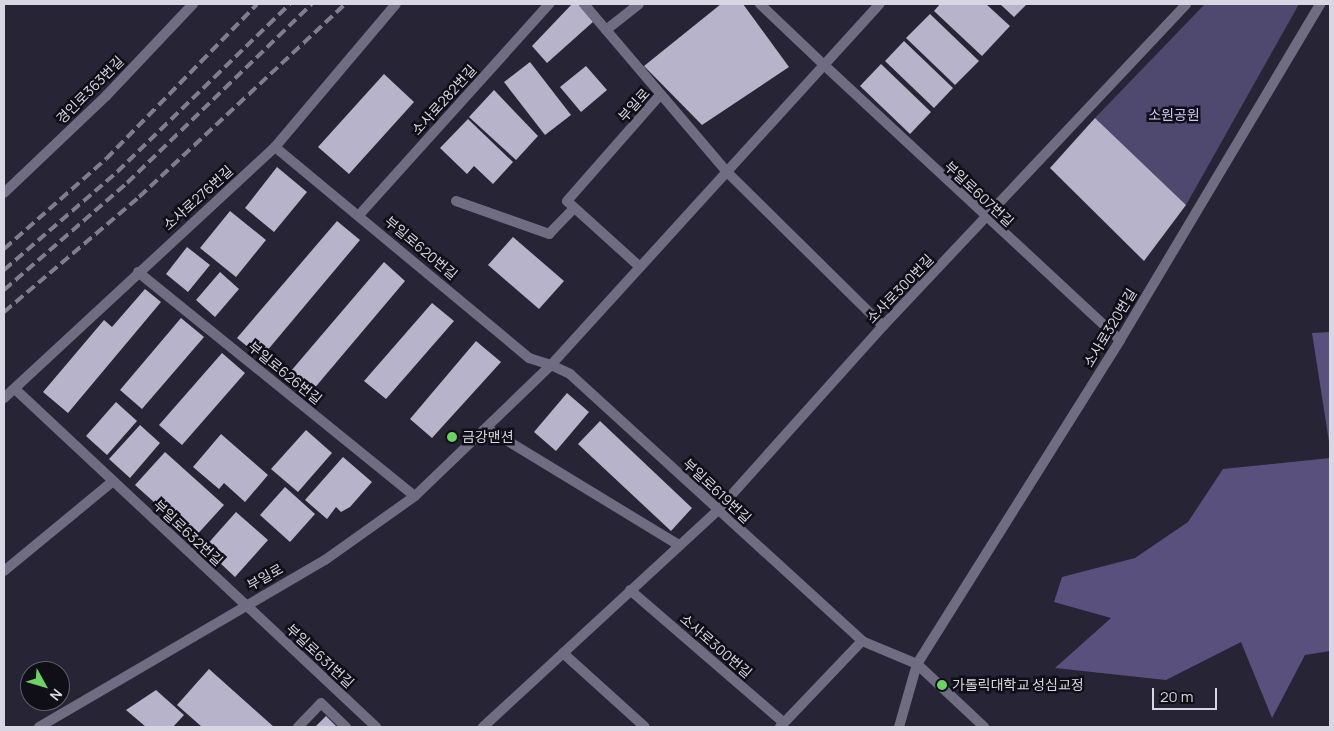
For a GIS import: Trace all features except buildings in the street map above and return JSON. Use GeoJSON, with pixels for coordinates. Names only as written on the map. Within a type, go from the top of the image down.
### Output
{"type":"FeatureCollection","features":[{"type":"Feature","properties":{"kind":"street","name":"경인로363번길"},"geometry":{"type":"LineString","coordinates":[[4,193],[106,96],[193,4]]}},
{"type":"Feature","properties":{"kind":"street","name":"소사로276번길"},"geometry":{"type":"LineString","coordinates":[[4,398],[275,147],[396,4]]}},
{"type":"Feature","properties":{"kind":"street","name":"소사로282번길"},"geometry":{"type":"LineString","coordinates":[[360,214],[549,4]]}},
{"type":"Feature","properties":{"kind":"street"},"geometry":{"type":"LineString","coordinates":[[584,4],[661,94]]}},
{"type":"Feature","properties":{"kind":"street"},"geometry":{"type":"LineString","coordinates":[[606,30],[639,4]]}},
{"type":"Feature","properties":{"kind":"street","name":"부일로607번길"},"geometry":{"type":"LineString","coordinates":[[760,4],[987,220],[1120,340]]}},
{"type":"Feature","properties":{"kind":"street","name":"부일로"},"geometry":{"type":"LineString","coordinates":[[39,727],[245,604],[325,560],[415,496],[488,429],[551,364],[880,4]]}},
{"type":"Feature","properties":{"kind":"street","name":"소사로300번길"},"geometry":{"type":"LineString","coordinates":[[482,727],[717,511],[883,326],[987,220],[1186,4]]}},
{"type":"Feature","properties":{"kind":"street","name":"소사로320번길"},"geometry":{"type":"LineString","coordinates":[[917,664],[1120,340],[1320,4]]}},
{"type":"Feature","properties":{"kind":"street","name":"부일로"},"geometry":{"type":"LineString","coordinates":[[574,208],[566,201],[661,94],[726,172],[883,326]]}},
{"type":"Feature","properties":{"kind":"street","name":"부일로620번길"},"geometry":{"type":"LineString","coordinates":[[275,147],[360,214],[529,358],[551,364]]}},
{"type":"Feature","properties":{"kind":"street"},"geometry":{"type":"LineString","coordinates":[[456,202],[549,234],[574,208],[640,267]]}},
{"type":"Feature","properties":{"kind":"street","name":"부일로626번길"},"geometry":{"type":"LineString","coordinates":[[138,272],[415,496]]}},
{"type":"Feature","properties":{"kind":"street","name":"부일로619번길"},"geometry":{"type":"LineString","coordinates":[[551,364],[570,374],[717,511],[862,641],[917,664],[984,727]]}},
{"type":"Feature","properties":{"kind":"street","name":"부일로632번길"},"geometry":{"type":"LineString","coordinates":[[15,389],[112,482],[245,604]]}},
{"type":"Feature","properties":{"kind":"street"},"geometry":{"type":"LineString","coordinates":[[488,429],[679,545]]}},
{"type":"Feature","properties":{"kind":"street"},"geometry":{"type":"LineString","coordinates":[[4,571],[112,482]]}},
{"type":"Feature","properties":{"kind":"street","name":"소사로300번길"},"geometry":{"type":"LineString","coordinates":[[630,590],[782,725]]}},
{"type":"Feature","properties":{"kind":"street","name":"부일로631번길"},"geometry":{"type":"LineString","coordinates":[[245,604],[376,727]]}},
{"type":"Feature","properties":{"kind":"street"},"geometry":{"type":"LineString","coordinates":[[782,725],[862,641]]}},
{"type":"Feature","properties":{"kind":"street"},"geometry":{"type":"LineString","coordinates":[[563,653],[645,727]]}},
{"type":"Feature","properties":{"kind":"street"},"geometry":{"type":"LineString","coordinates":[[899,727],[917,664]]}},
{"type":"Feature","properties":{"kind":"street"},"geometry":{"type":"LineString","coordinates":[[298,727],[321,703],[346,727]]}},
{"type":"Feature","properties":{"kind":"green space","name":"소원공원"},"geometry":{"type":"Polygon","coordinates":[[[1205,4],[1299,4],[1186,205],[1095,118],[1205,4]]]}},
{"type":"Feature","properties":{"kind":"shaded area"},"geometry":{"type":"Polygon","coordinates":[[[1330,332],[1330,448],[1312,333],[1330,332]]]}},
{"type":"Feature","properties":{"kind":"shaded area"},"geometry":{"type":"Polygon","coordinates":[[[1330,458],[1330,651],[1305,655],[1272,718],[1241,642],[1166,680],[1055,668],[1111,618],[1054,602],[1062,577],[1135,558],[1188,522],[1223,469],[1330,458]]]}},
{"type":"Feature","properties":{"kind":"railway"},"geometry":{"type":"LineString","coordinates":[[4,249],[106,159],[257,4]]}},
{"type":"Feature","properties":{"kind":"railway"},"geometry":{"type":"LineString","coordinates":[[4,270],[117,172],[290,4]]}},
{"type":"Feature","properties":{"kind":"railway"},"geometry":{"type":"LineString","coordinates":[[4,290],[127,183],[312,4]]}},
{"type":"Feature","properties":{"kind":"railway"},"geometry":{"type":"LineString","coordinates":[[4,312],[139,197],[345,4]]}},
{"type":"Feature","properties":{"kind":"place","name":"금강맨션"},"geometry":{"type":"Point","coordinates":[452,437]}},
{"type":"Feature","properties":{"kind":"place","name":"가톨릭대학교 성심교정"},"geometry":{"type":"Point","coordinates":[942,685]}}]}
